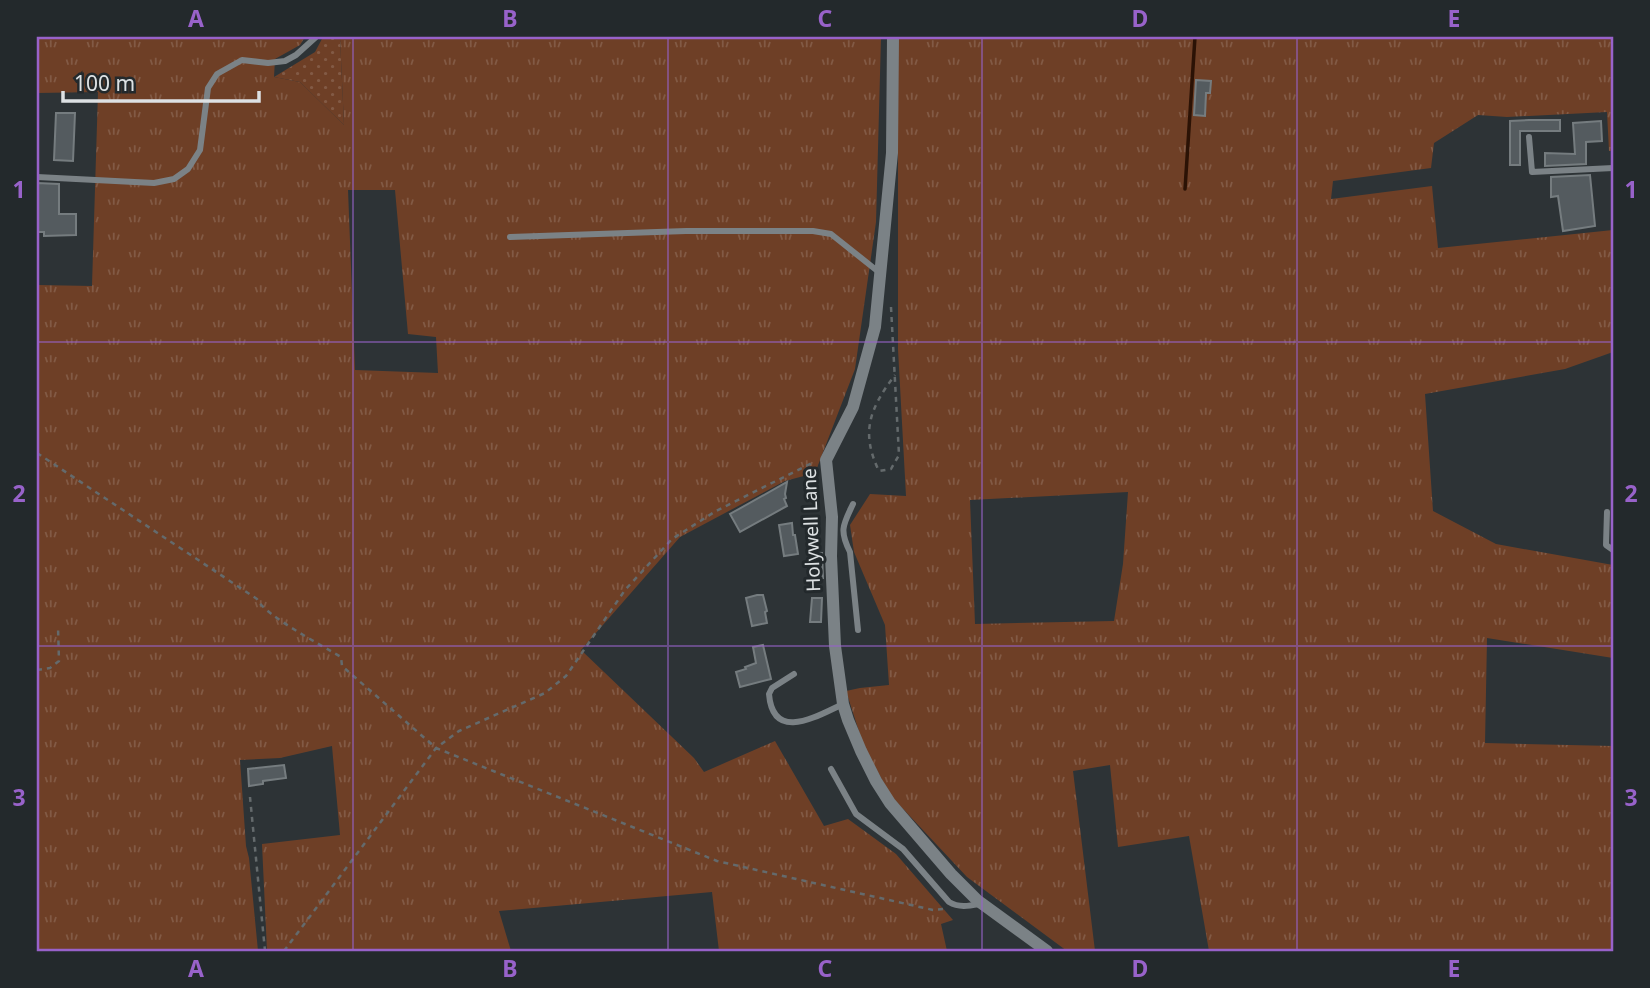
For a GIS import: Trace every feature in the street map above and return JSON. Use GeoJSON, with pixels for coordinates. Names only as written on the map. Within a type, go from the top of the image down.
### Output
{"type":"FeatureCollection","features":[{"type":"Feature","properties":{"kind":"street","name":"Holywell Lane"},"geometry":{"type":"LineString","coordinates":[[893,37],[891,153],[875,327],[853,407],[826,460],[832,517],[835,646],[843,704],[861,751],[890,803],[951,874],[982,904],[1046,951]]}},
{"type":"Feature","properties":{"kind":"lane"},"geometry":{"type":"LineString","coordinates":[[37,177],[154,183],[174,179],[188,169],[200,150],[208,88],[217,74],[242,60],[268,63],[285,61],[316,37]]}},
{"type":"Feature","properties":{"kind":"lane"},"geometry":{"type":"LineString","coordinates":[[1530,137],[1532,172],[1613,168]]}},
{"type":"Feature","properties":{"kind":"lane"},"geometry":{"type":"LineString","coordinates":[[510,237],[813,231],[831,234],[880,278]]}},
{"type":"Feature","properties":{"kind":"lane"},"geometry":{"type":"LineString","coordinates":[[853,504],[842,527],[844,541],[850,552],[858,631]]}},
{"type":"Feature","properties":{"kind":"lane"},"geometry":{"type":"LineString","coordinates":[[1606,512],[1606,545],[1613,550]]}},
{"type":"Feature","properties":{"kind":"lane"},"geometry":{"type":"LineString","coordinates":[[831,555],[844,541]]}},
{"type":"Feature","properties":{"kind":"lane"},"geometry":{"type":"LineString","coordinates":[[794,674],[772,688],[769,694],[773,711],[784,721],[801,722],[843,704]]}},
{"type":"Feature","properties":{"kind":"lane"},"geometry":{"type":"LineString","coordinates":[[831,769],[856,814],[903,849],[949,902],[964,907],[982,904]]}},
{"type":"Feature","properties":{"kind":"path"},"geometry":{"type":"LineString","coordinates":[[880,278],[889,287],[895,375],[899,454],[891,468],[879,471],[872,457],[868,425],[881,394],[895,375]]}},
{"type":"Feature","properties":{"kind":"path"},"geometry":{"type":"LineString","coordinates":[[37,453],[257,599],[261,606],[295,630],[341,657],[342,666],[436,748],[717,861],[933,910],[964,907]]}},
{"type":"Feature","properties":{"kind":"path"},"geometry":{"type":"LineString","coordinates":[[284,951],[436,748],[459,731],[545,693],[566,676],[625,590],[672,539],[716,512],[822,458]]}},
{"type":"Feature","properties":{"kind":"path"},"geometry":{"type":"LineString","coordinates":[[37,670],[50,668],[59,661],[58,626]]}},
{"type":"Feature","properties":{"kind":"path"},"geometry":{"type":"LineString","coordinates":[[250,797],[265,951]]}},
{"type":"Feature","properties":{"kind":"green space"},"geometry":{"type":"Polygon","coordinates":[[[37,37],[305,37],[300,45],[275,59],[274,77],[300,82],[344,125],[340,37],[881,37],[876,222],[855,369],[815,473],[785,481],[680,537],[581,650],[694,758],[704,772],[775,741],[824,826],[848,819],[896,854],[953,920],[941,924],[947,951],[719,951],[712,892],[499,911],[511,951],[267,951],[262,844],[340,835],[332,746],[280,758],[240,760],[258,951],[37,951],[37,285],[92,286],[98,92],[37,93],[37,37]],[[348,190],[355,370],[438,373],[436,337],[408,334],[395,190],[348,190]]]}},
{"type":"Feature","properties":{"kind":"green space"},"geometry":{"type":"Polygon","coordinates":[[[323,37],[340,37],[344,125],[300,82],[274,77],[315,52],[323,37]]]}},
{"type":"Feature","properties":{"kind":"green space"},"geometry":{"type":"Polygon","coordinates":[[[898,37],[1613,37],[1613,151],[1609,151],[1607,112],[1507,117],[1478,115],[1434,143],[1431,168],[1333,181],[1331,199],[1432,186],[1438,248],[1613,230],[1613,352],[1565,369],[1425,394],[1433,511],[1496,544],[1613,565],[1613,658],[1487,638],[1485,743],[1613,746],[1613,951],[1209,951],[1189,836],[1118,847],[1110,765],[1073,771],[1095,951],[1067,951],[967,877],[891,796],[864,747],[846,691],[889,685],[885,625],[854,552],[850,525],[870,494],[906,496],[898,349],[898,37]],[[1128,492],[970,500],[975,624],[1114,621],[1123,564],[1128,492]]]}},
{"type":"Feature","properties":{"kind":"building"},"geometry":{"type":"Polygon","coordinates":[[[1196,80],[1211,81],[1210,93],[1206,93],[1205,116],[1194,115],[1196,80]]]}},
{"type":"Feature","properties":{"kind":"building"},"geometry":{"type":"Polygon","coordinates":[[[56,113],[75,113],[73,161],[54,160],[56,113]]]}},
{"type":"Feature","properties":{"kind":"building"},"geometry":{"type":"Polygon","coordinates":[[[1560,120],[1560,131],[1520,131],[1520,165],[1510,165],[1510,121],[1560,120]]]}},
{"type":"Feature","properties":{"kind":"building"},"geometry":{"type":"Polygon","coordinates":[[[1601,121],[1602,141],[1586,142],[1586,164],[1545,166],[1545,153],[1575,154],[1573,123],[1601,121]]]}},
{"type":"Feature","properties":{"kind":"building"},"geometry":{"type":"Polygon","coordinates":[[[1590,175],[1595,226],[1563,231],[1558,196],[1551,197],[1551,177],[1590,175]]]}},
{"type":"Feature","properties":{"kind":"building"},"geometry":{"type":"Polygon","coordinates":[[[37,183],[59,184],[59,214],[76,214],[76,235],[44,236],[44,232],[37,232],[37,183]]]}},
{"type":"Feature","properties":{"kind":"building"},"geometry":{"type":"Polygon","coordinates":[[[787,482],[784,499],[787,506],[740,532],[730,514],[787,482]]]}},
{"type":"Feature","properties":{"kind":"building"},"geometry":{"type":"Polygon","coordinates":[[[792,523],[798,554],[784,556],[779,525],[792,523]]]}},
{"type":"Feature","properties":{"kind":"building"},"geometry":{"type":"Polygon","coordinates":[[[822,553],[823,578],[810,579],[809,554],[822,553]]]}},
{"type":"Feature","properties":{"kind":"building"},"geometry":{"type":"Polygon","coordinates":[[[763,595],[767,623],[752,626],[746,598],[763,595]]]}},
{"type":"Feature","properties":{"kind":"building"},"geometry":{"type":"Polygon","coordinates":[[[812,598],[822,598],[821,622],[810,622],[812,598]]]}},
{"type":"Feature","properties":{"kind":"building"},"geometry":{"type":"Polygon","coordinates":[[[763,645],[771,679],[740,687],[736,672],[756,663],[753,647],[763,645]]]}},
{"type":"Feature","properties":{"kind":"building"},"geometry":{"type":"Polygon","coordinates":[[[284,765],[286,778],[249,786],[248,769],[284,765]]]}},
{"type":"Feature","properties":{"kind":"waterway"},"geometry":{"type":"LineString","coordinates":[[1185,189],[1195,37]]}}]}
